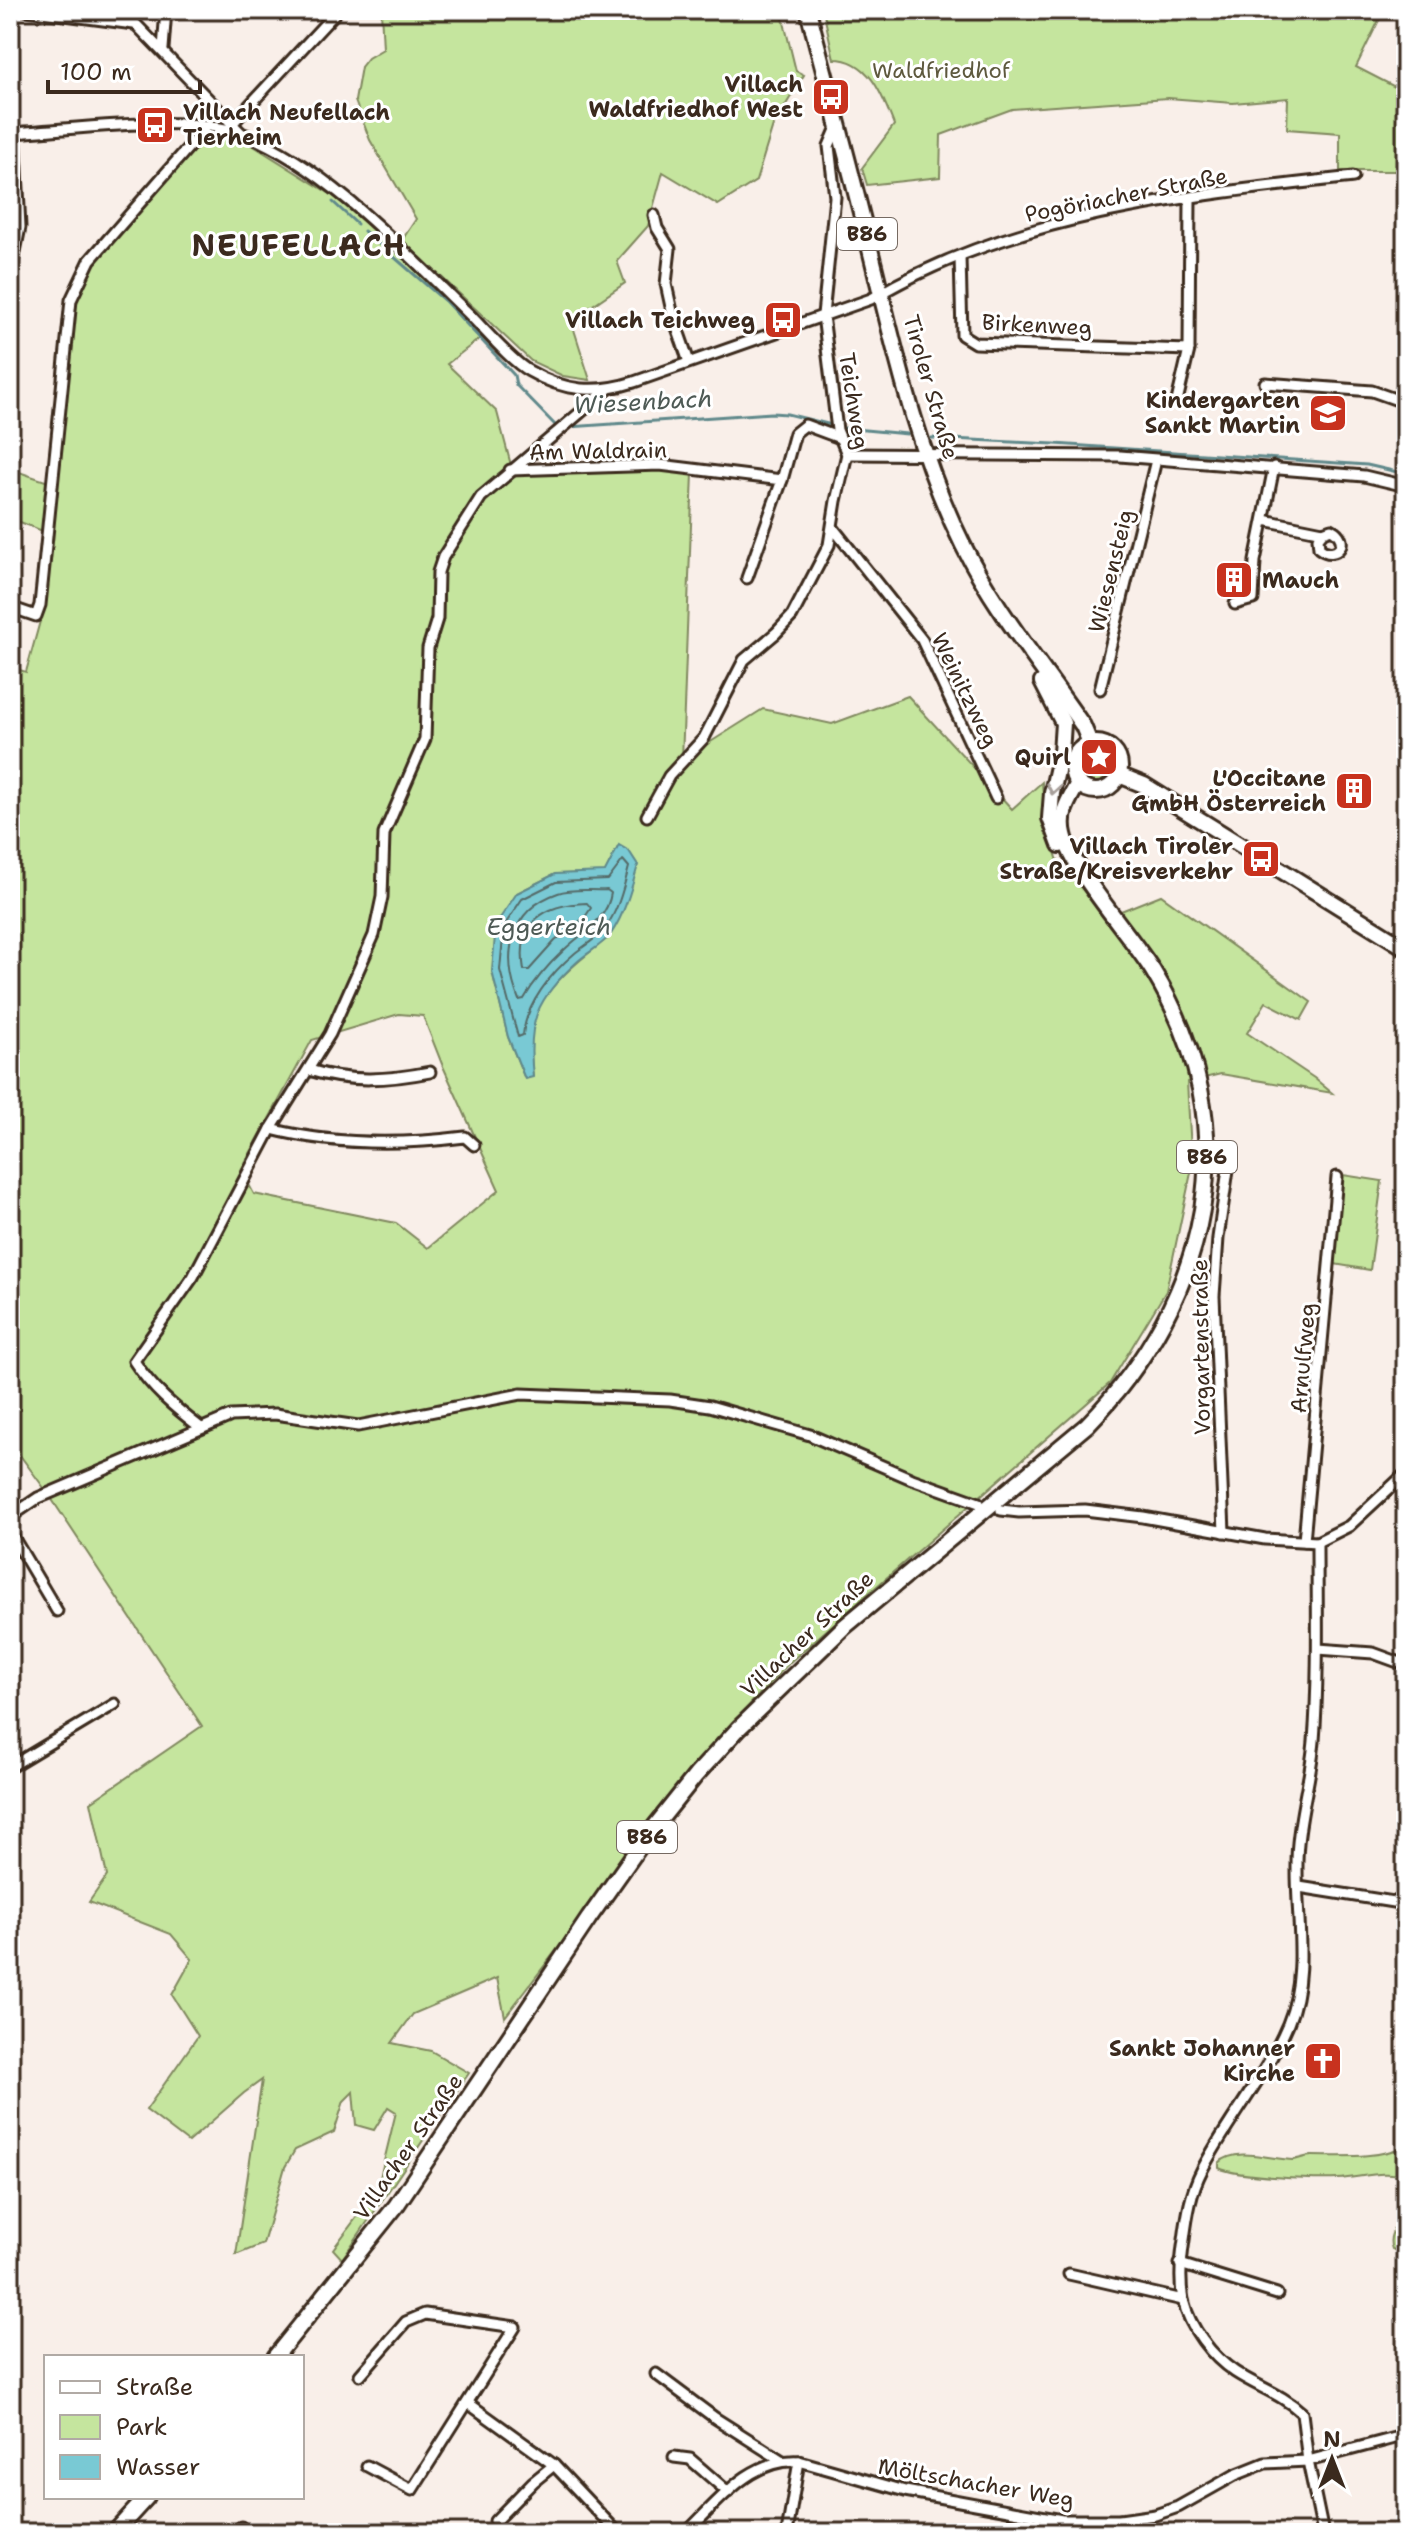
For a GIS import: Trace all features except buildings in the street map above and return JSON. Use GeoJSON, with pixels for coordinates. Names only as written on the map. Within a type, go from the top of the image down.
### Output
{"type":"FeatureCollection","features":[{"type":"Feature","properties":{"kind":"main road","name":"Tiroler Straße"},"geometry":{"type":"LineString","coordinates":[[808,10],[902,377],[926,454],[963,545],[1037,662],[1083,726],[1090,743]]}},
{"type":"Feature","properties":{"kind":"main road","name":"B86"},"geometry":{"type":"LineString","coordinates":[[1037,662],[1038,674],[1063,723],[1050,818],[1064,857],[1073,870],[1082,870],[1064,835],[1063,819],[1066,803],[1078,783]]}},
{"type":"Feature","properties":{"kind":"main road"},"geometry":{"type":"LineString","coordinates":[[1090,743],[1103,743],[1116,752],[1121,766],[1119,775],[1111,786],[1091,791],[1074,777],[1072,762],[1078,750],[1090,743]]}},
{"type":"Feature","properties":{"kind":"main road"},"geometry":{"type":"LineString","coordinates":[[1119,775],[1144,785],[1406,948]]}},
{"type":"Feature","properties":{"kind":"main road","name":"Villacher Straße"},"geometry":{"type":"LineString","coordinates":[[277,2355],[396,2206],[589,1918],[644,1840],[696,1775],[759,1707],[844,1627],[1087,1425],[1112,1399],[1151,1345],[1186,1273],[1195,1240],[1205,1186],[1207,1128],[1194,1059],[1185,1033],[1153,971],[1082,870]]}},
{"type":"Feature","properties":{"kind":"main road"},"geometry":{"type":"LineString","coordinates":[[114,2533],[145,2499]]}},
{"type":"Feature","properties":{"kind":"street"},"geometry":{"type":"LineString","coordinates":[[26,10],[134,24]]}},
{"type":"Feature","properties":{"kind":"street"},"geometry":{"type":"LineString","coordinates":[[122,10],[242,134]]}},
{"type":"Feature","properties":{"kind":"street"},"geometry":{"type":"LineString","coordinates":[[163,49],[166,10]]}},
{"type":"Feature","properties":{"kind":"street"},"geometry":{"type":"LineString","coordinates":[[233,123],[338,10]]}},
{"type":"Feature","properties":{"kind":"street","name":"Pogöriacher Straße"},"geometry":{"type":"LineString","coordinates":[[12,132],[155,125],[207,126],[242,134],[270,146],[370,219],[528,371],[564,386],[607,390],[871,299],[899,282],[1048,226],[1190,198],[1353,177]]}},
{"type":"Feature","properties":{"kind":"street","name":"Teichweg"},"geometry":{"type":"LineString","coordinates":[[647,816],[669,776],[704,738],[744,660],[792,616],[829,545],[847,454],[838,430],[823,315],[835,197],[829,146],[838,125]]}},
{"type":"Feature","properties":{"kind":"street"},"geometry":{"type":"LineString","coordinates":[[10,607],[36,616],[40,605],[71,300],[90,260],[207,126]]}},
{"type":"Feature","properties":{"kind":"street"},"geometry":{"type":"LineString","coordinates":[[10,277],[20,227],[12,132]]}},
{"type":"Feature","properties":{"kind":"street"},"geometry":{"type":"LineString","coordinates":[[1177,401],[1189,350],[1190,198]]}},
{"type":"Feature","properties":{"kind":"street"},"geometry":{"type":"LineString","coordinates":[[654,215],[657,228],[670,249],[666,284],[689,362]]}},
{"type":"Feature","properties":{"kind":"street","name":"Birkenweg"},"geometry":{"type":"LineString","coordinates":[[960,257],[962,335],[975,343],[1189,350]]}},
{"type":"Feature","properties":{"kind":"street"},"geometry":{"type":"LineString","coordinates":[[1265,383],[1372,391],[1402,402],[1406,379]]}},
{"type":"Feature","properties":{"kind":"street"},"geometry":{"type":"LineString","coordinates":[[201,1428],[165,1399],[134,1361],[193,1277],[271,1129],[330,1034],[374,935],[382,897],[384,834],[425,739],[428,648],[437,619],[438,572],[443,557],[481,497],[607,390]]}},
{"type":"Feature","properties":{"kind":"street"},"geometry":{"type":"LineString","coordinates":[[747,578],[782,480],[795,433],[805,425],[838,430]]}},
{"type":"Feature","properties":{"kind":"street"},"geometry":{"type":"LineString","coordinates":[[847,454],[1120,456],[1364,476],[1406,486]]}},
{"type":"Feature","properties":{"kind":"street","name":"Wiesensteig"},"geometry":{"type":"LineString","coordinates":[[1100,689],[1156,460]]}},
{"type":"Feature","properties":{"kind":"street","name":"Am Waldrain"},"geometry":{"type":"LineString","coordinates":[[510,470],[660,465],[782,480]]}},
{"type":"Feature","properties":{"kind":"street"},"geometry":{"type":"LineString","coordinates":[[1235,604],[1253,599],[1255,561],[1274,467]]}},
{"type":"Feature","properties":{"kind":"street"},"geometry":{"type":"LineString","coordinates":[[1264,520],[1323,532]]}},
{"type":"Feature","properties":{"kind":"street","name":"Weinitzweg"},"geometry":{"type":"LineString","coordinates":[[833,528],[922,640],[996,798]]}},
{"type":"Feature","properties":{"kind":"street"},"geometry":{"type":"LineString","coordinates":[[309,1070],[334,1078],[392,1079],[430,1072]]}},
{"type":"Feature","properties":{"kind":"street"},"geometry":{"type":"LineString","coordinates":[[271,1129],[301,1136],[408,1143],[465,1137],[474,1145]]}},
{"type":"Feature","properties":{"kind":"street","name":"Vorgartenstraße"},"geometry":{"type":"LineString","coordinates":[[1224,1532],[1214,1296],[1218,1238],[1229,1163]]}},
{"type":"Feature","properties":{"kind":"street","name":"Arnulfweg"},"geometry":{"type":"LineString","coordinates":[[1304,1541],[1337,1177]]}},
{"type":"Feature","properties":{"kind":"street"},"geometry":{"type":"LineString","coordinates":[[10,1517],[38,1498],[231,1416],[275,1414],[358,1426],[521,1394],[670,1400],[710,1406],[810,1435],[912,1479],[979,1503]]}},
{"type":"Feature","properties":{"kind":"street"},"geometry":{"type":"LineString","coordinates":[[1001,1510],[1085,1510],[1265,1539],[1317,1542],[1349,1526],[1406,1473]]}},
{"type":"Feature","properties":{"kind":"street"},"geometry":{"type":"LineString","coordinates":[[10,1532],[57,1611]]}},
{"type":"Feature","properties":{"kind":"street"},"geometry":{"type":"LineString","coordinates":[[1317,1542],[1318,1649],[1314,1743],[1298,1845],[1299,1965],[1296,1995],[1289,2021],[1267,2066],[1201,2172],[1187,2213],[1180,2264],[1183,2300],[1194,2327],[1214,2355],[1235,2372],[1288,2400],[1302,2413],[1323,2533]]}},
{"type":"Feature","properties":{"kind":"street"},"geometry":{"type":"LineString","coordinates":[[1318,1649],[1373,1653],[1406,1665]]}},
{"type":"Feature","properties":{"kind":"street"},"geometry":{"type":"LineString","coordinates":[[10,1767],[115,1704]]}},
{"type":"Feature","properties":{"kind":"street"},"geometry":{"type":"LineString","coordinates":[[1299,1887],[1406,1904]]}},
{"type":"Feature","properties":{"kind":"street"},"geometry":{"type":"LineString","coordinates":[[1180,2264],[1277,2294]]}},
{"type":"Feature","properties":{"kind":"street"},"geometry":{"type":"LineString","coordinates":[[1069,2274],[1183,2300]]}},
{"type":"Feature","properties":{"kind":"street"},"geometry":{"type":"LineString","coordinates":[[360,2375],[406,2322],[425,2314],[515,2327],[412,2490],[367,2466]]}},
{"type":"Feature","properties":{"kind":"street"},"geometry":{"type":"LineString","coordinates":[[656,2374],[715,2418],[781,2460]]}},
{"type":"Feature","properties":{"kind":"street"},"geometry":{"type":"LineString","coordinates":[[468,2403],[554,2465],[618,2533]]}},
{"type":"Feature","properties":{"kind":"street","name":"Möltschacher Weg"},"geometry":{"type":"LineString","coordinates":[[686,2533],[753,2470],[781,2460],[799,2461],[905,2491],[1062,2520],[1120,2520],[1155,2515],[1178,2507],[1235,2475],[1265,2463],[1308,2461],[1406,2435]]}},
{"type":"Feature","properties":{"kind":"street"},"geometry":{"type":"LineString","coordinates":[[674,2457],[690,2459],[728,2492]]}},
{"type":"Feature","properties":{"kind":"street"},"geometry":{"type":"LineString","coordinates":[[787,2533],[799,2461]]}},
{"type":"Feature","properties":{"kind":"street"},"geometry":{"type":"LineString","coordinates":[[495,2521],[554,2465]]}},
{"type":"Feature","properties":{"kind":"street"},"geometry":{"type":"LineString","coordinates":[[1119,2533],[1120,2520]]}},
{"type":"Feature","properties":{"kind":"green space"},"geometry":{"type":"Polygon","coordinates":[[[381,10],[781,10],[796,71],[804,75],[773,126],[756,181],[718,205],[663,172],[648,226],[617,261],[625,283],[571,320],[590,380],[563,376],[531,361],[402,240],[416,219],[370,140],[355,101],[361,67],[368,58],[383,49],[381,10]]]}},
{"type":"Feature","properties":{"kind":"green space","name":"Waldfriedhof"},"geometry":{"type":"Polygon","coordinates":[[[823,10],[1384,10],[1356,67],[1406,90],[1406,165],[1403,171],[1340,171],[1340,133],[1287,129],[1288,98],[1233,103],[1168,98],[1012,109],[941,135],[940,177],[867,185],[862,168],[894,125],[880,92],[866,72],[857,65],[834,59],[823,10]]]}},
{"type":"Feature","properties":{"kind":"green space"},"geometry":{"type":"Polygon","coordinates":[[[210,132],[233,133],[343,202],[371,225],[483,336],[447,364],[497,412],[512,469],[660,466],[693,473],[682,760],[763,709],[832,724],[908,696],[1012,809],[1042,782],[1045,821],[1058,861],[1106,917],[1161,895],[1311,1002],[1301,1020],[1266,1002],[1247,1033],[1332,1093],[1221,1074],[1187,1082],[1192,1168],[1166,1291],[1110,1383],[790,1662],[723,1733],[505,2017],[497,1978],[413,2014],[392,2043],[431,2051],[469,2073],[342,2259],[333,2249],[377,2190],[396,2112],[388,2107],[374,2130],[356,2125],[353,2092],[344,2101],[334,2132],[295,2150],[285,2167],[263,2244],[236,2255],[262,2080],[188,2142],[146,2110],[198,2036],[172,1995],[192,1959],[171,1934],[89,1902],[107,1876],[91,1802],[202,1726],[47,1492],[19,1454],[10,1449],[10,667],[26,672],[45,603],[50,534],[10,518],[10,469],[54,484],[72,301],[98,259],[210,132]],[[619,845],[605,873],[555,874],[517,893],[492,971],[508,1037],[525,1079],[533,1076],[531,1032],[542,1001],[563,976],[609,937],[619,845]],[[399,1014],[312,1040],[241,1170],[254,1194],[396,1223],[428,1248],[499,1190],[423,1016],[399,1014]]]}},
{"type":"Feature","properties":{"kind":"green space"},"geometry":{"type":"Polygon","coordinates":[[[1097,747],[1111,753],[1117,767],[1111,781],[1097,787],[1083,781],[1077,767],[1083,753],[1097,747]]]}},
{"type":"Feature","properties":{"kind":"green space"},"geometry":{"type":"Polygon","coordinates":[[[1343,1175],[1382,1181],[1370,1270],[1334,1264],[1343,1175]]]}},
{"type":"Feature","properties":{"kind":"green space"},"geometry":{"type":"Polygon","coordinates":[[[1406,2146],[1406,2177],[1381,2174],[1338,2179],[1295,2178],[1242,2174],[1219,2168],[1219,2163],[1235,2155],[1293,2160],[1310,2156],[1371,2155],[1406,2146]]]}},
{"type":"Feature","properties":{"kind":"green space"},"geometry":{"type":"Polygon","coordinates":[[[1406,2209],[1406,2251],[1401,2253],[1392,2249],[1391,2239],[1406,2209]]]}},
{"type":"Feature","properties":{"kind":"water","name":"Eggerteich"},"geometry":{"type":"Polygon","coordinates":[[[619,845],[629,851],[638,865],[624,910],[608,938],[563,975],[543,1000],[533,1026],[533,1077],[525,1079],[508,1037],[492,971],[496,924],[517,893],[555,874],[605,872],[619,845]]]}},
{"type":"Feature","properties":{"kind":"waterway","name":"Wiesenbach"},"geometry":{"type":"LineString","coordinates":[[333,202],[357,224]]}},
{"type":"Feature","properties":{"kind":"waterway","name":"Wiesenbach"},"geometry":{"type":"LineString","coordinates":[[364,231],[445,301],[514,375],[516,385],[555,425],[561,426]]}},
{"type":"Feature","properties":{"kind":"waterway","name":"Wiesenbach"},"geometry":{"type":"LineString","coordinates":[[569,427],[772,413],[844,428],[907,434]]}},
{"type":"Feature","properties":{"kind":"waterway","name":"Wiesenbach"},"geometry":{"type":"LineString","coordinates":[[932,438],[1367,465],[1406,474]]}},
{"type":"Feature","properties":{"kind":"place","name":"Villach Waldfriedhof West"},"geometry":{"type":"Point","coordinates":[831,97]}},
{"type":"Feature","properties":{"kind":"place","name":"Villach Neufellach Tierheim"},"geometry":{"type":"Point","coordinates":[155,125]}},
{"type":"Feature","properties":{"kind":"place","name":"Villach Teichweg"},"geometry":{"type":"Point","coordinates":[783,320]}},
{"type":"Feature","properties":{"kind":"place","name":"Kindergarten Sankt Martin"},"geometry":{"type":"Point","coordinates":[1328,413]}},
{"type":"Feature","properties":{"kind":"place","name":"Mauch"},"geometry":{"type":"Point","coordinates":[1234,580]}},
{"type":"Feature","properties":{"kind":"place","name":"Quirl"},"geometry":{"type":"Point","coordinates":[1099,757]}},
{"type":"Feature","properties":{"kind":"place","name":"L'Occitane GmbH Österreich"},"geometry":{"type":"Point","coordinates":[1354,791]}},
{"type":"Feature","properties":{"kind":"place","name":"Villach Tiroler Straße/Kreisverkehr"},"geometry":{"type":"Point","coordinates":[1261,859]}},
{"type":"Feature","properties":{"kind":"place","name":"Sankt Johanner Kirche"},"geometry":{"type":"Point","coordinates":[1323,2061]}},
{"type":"Feature","properties":{"kind":"district","name":"NEUFELLACH"},"geometry":{"type":"Point","coordinates":[299,245]}}]}
